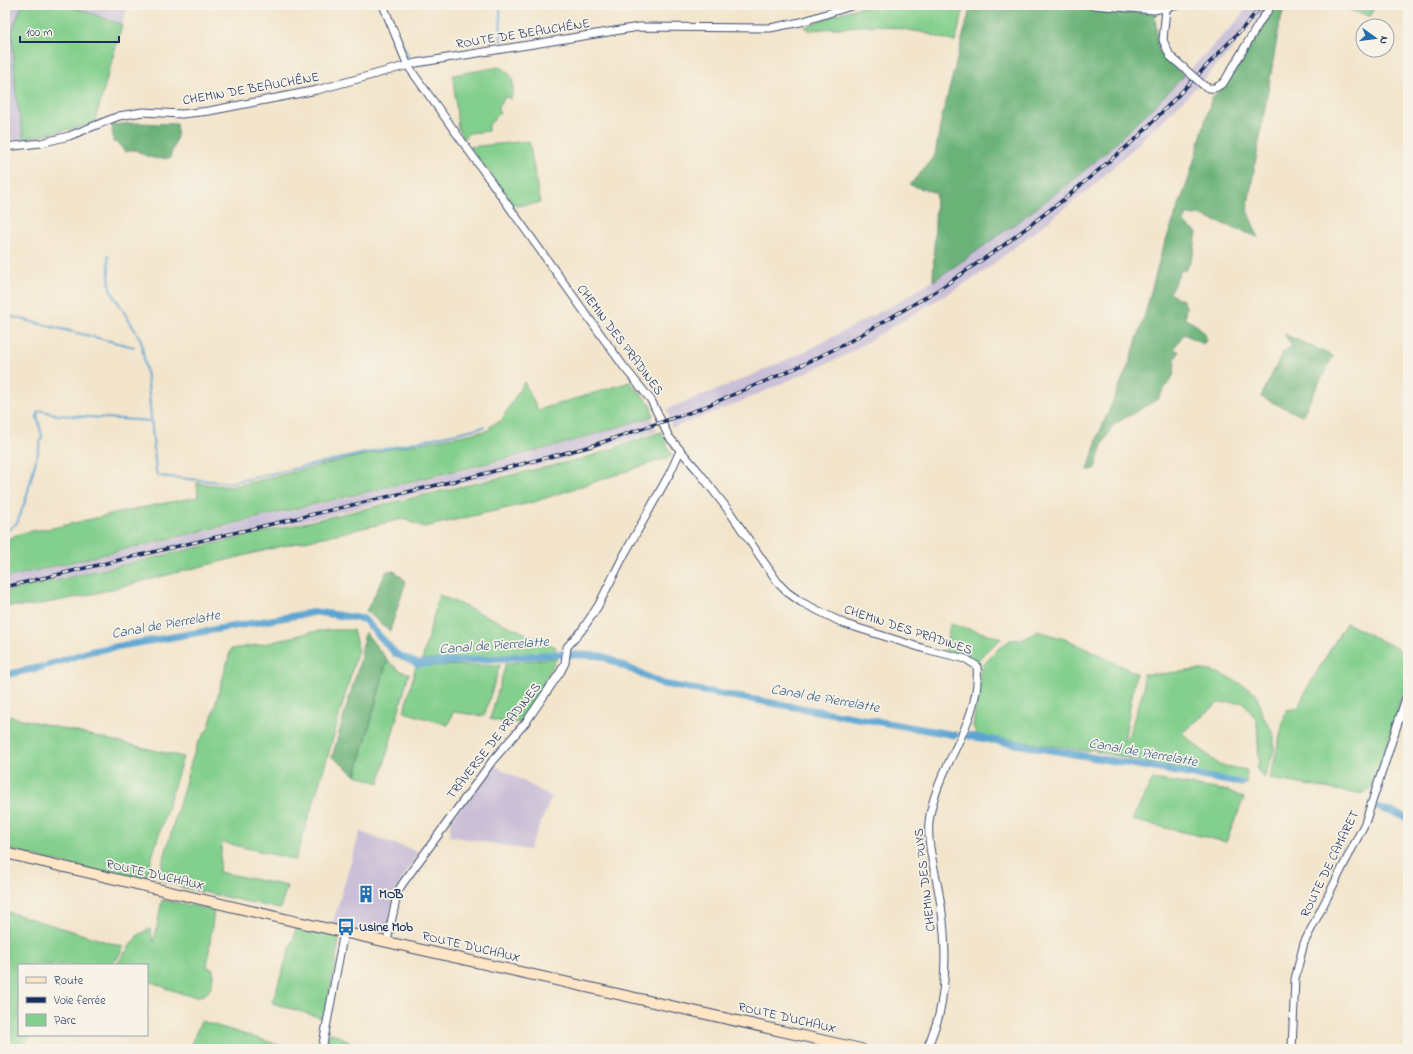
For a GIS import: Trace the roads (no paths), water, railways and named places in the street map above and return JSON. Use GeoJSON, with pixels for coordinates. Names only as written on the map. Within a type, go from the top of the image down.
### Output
{"type":"FeatureCollection","features":[{"type":"Feature","properties":{"kind":"main road","name":"ROUTE D'UCHAUX"},"geometry":{"type":"LineString","coordinates":[[5,853],[344,932],[861,1049]]}},
{"type":"Feature","properties":{"kind":"street","name":"CHEMIN DES PRADINES"},"geometry":{"type":"LineString","coordinates":[[383,5],[408,66],[628,373],[651,400],[665,431],[729,511],[779,584],[801,602],[845,624],[870,633],[966,660],[977,666]]}},
{"type":"Feature","properties":{"kind":"street","name":"ROUTE DE BEAUCHÊNE"},"geometry":{"type":"LineString","coordinates":[[408,66],[416,63],[639,27],[770,28],[801,22],[854,5]]}},
{"type":"Feature","properties":{"kind":"street"},"geometry":{"type":"LineString","coordinates":[[1093,5],[1154,10],[1166,9],[1178,5]]}},
{"type":"Feature","properties":{"kind":"street"},"geometry":{"type":"LineString","coordinates":[[1166,9],[1163,40],[1170,56],[1203,85],[1212,89],[1218,88],[1224,82],[1261,20],[1272,5]]}},
{"type":"Feature","properties":{"kind":"street","name":"CHEMIN DE BEAUCHÊNE"},"geometry":{"type":"LineString","coordinates":[[5,147],[26,145],[70,136],[119,116],[143,112],[182,114],[209,111],[317,90],[408,66]]}},
{"type":"Feature","properties":{"kind":"street","name":"TRAVERSE DE PRADINES"},"geometry":{"type":"LineString","coordinates":[[387,941],[398,891],[493,760],[526,722],[562,671],[570,642],[582,630],[598,606],[680,451]]}},
{"type":"Feature","properties":{"kind":"street","name":"CHEMIN DES PUYS"},"geometry":{"type":"LineString","coordinates":[[927,1049],[938,1015],[944,977],[942,911],[930,852],[929,822],[938,788],[968,722],[978,677],[977,666]]}},
{"type":"Feature","properties":{"kind":"street","name":"ROUTE DE CAMARET"},"geometry":{"type":"LineString","coordinates":[[1292,1049],[1295,979],[1304,943],[1365,823],[1408,692]]}},
{"type":"Feature","properties":{"kind":"street"},"geometry":{"type":"LineString","coordinates":[[322,1049],[344,932]]}},
{"type":"Feature","properties":{"kind":"waterway"},"geometry":{"type":"LineString","coordinates":[[500,5],[501,43]]}},
{"type":"Feature","properties":{"kind":"waterway"},"geometry":{"type":"LineString","coordinates":[[403,45],[409,58]]}},
{"type":"Feature","properties":{"kind":"waterway"},"geometry":{"type":"LineString","coordinates":[[108,256],[110,289],[141,340],[148,384],[156,472],[159,476],[230,483],[484,427]]}},
{"type":"Feature","properties":{"kind":"waterway"},"geometry":{"type":"LineString","coordinates":[[5,315],[134,347]]}},
{"type":"Feature","properties":{"kind":"waterway"},"geometry":{"type":"LineString","coordinates":[[5,532],[17,523],[26,499],[42,436],[37,416],[38,411],[58,415],[151,421]]}},
{"type":"Feature","properties":{"kind":"waterway","name":"Canal de Pierrelatte"},"geometry":{"type":"LineString","coordinates":[[48,665],[92,651],[316,612],[364,619],[396,654],[418,664],[558,654],[602,656],[663,684],[955,735]]}},
{"type":"Feature","properties":{"kind":"waterway","name":"Canal de Pierrelatte"},"geometry":{"type":"LineString","coordinates":[[5,675],[42,667]]}},
{"type":"Feature","properties":{"kind":"waterway","name":"Canal de Pierrelatte"},"geometry":{"type":"LineString","coordinates":[[969,736],[1241,783]]}},
{"type":"Feature","properties":{"kind":"waterway","name":"Canal de Pierrelatte"},"geometry":{"type":"LineString","coordinates":[[1377,807],[1408,819]]}},
{"type":"Feature","properties":{"kind":"railway"},"geometry":{"type":"LineString","coordinates":[[5,587],[471,477],[588,447],[697,410],[796,368],[845,344],[938,290],[1004,245],[1063,200],[1138,137],[1242,29],[1262,5]]}},
{"type":"Feature","properties":{"kind":"place","name":"MOB"},"geometry":{"type":"Point","coordinates":[366,894]}},
{"type":"Feature","properties":{"kind":"place","name":"Usine Mob"},"geometry":{"type":"Point","coordinates":[346,927]}}]}
